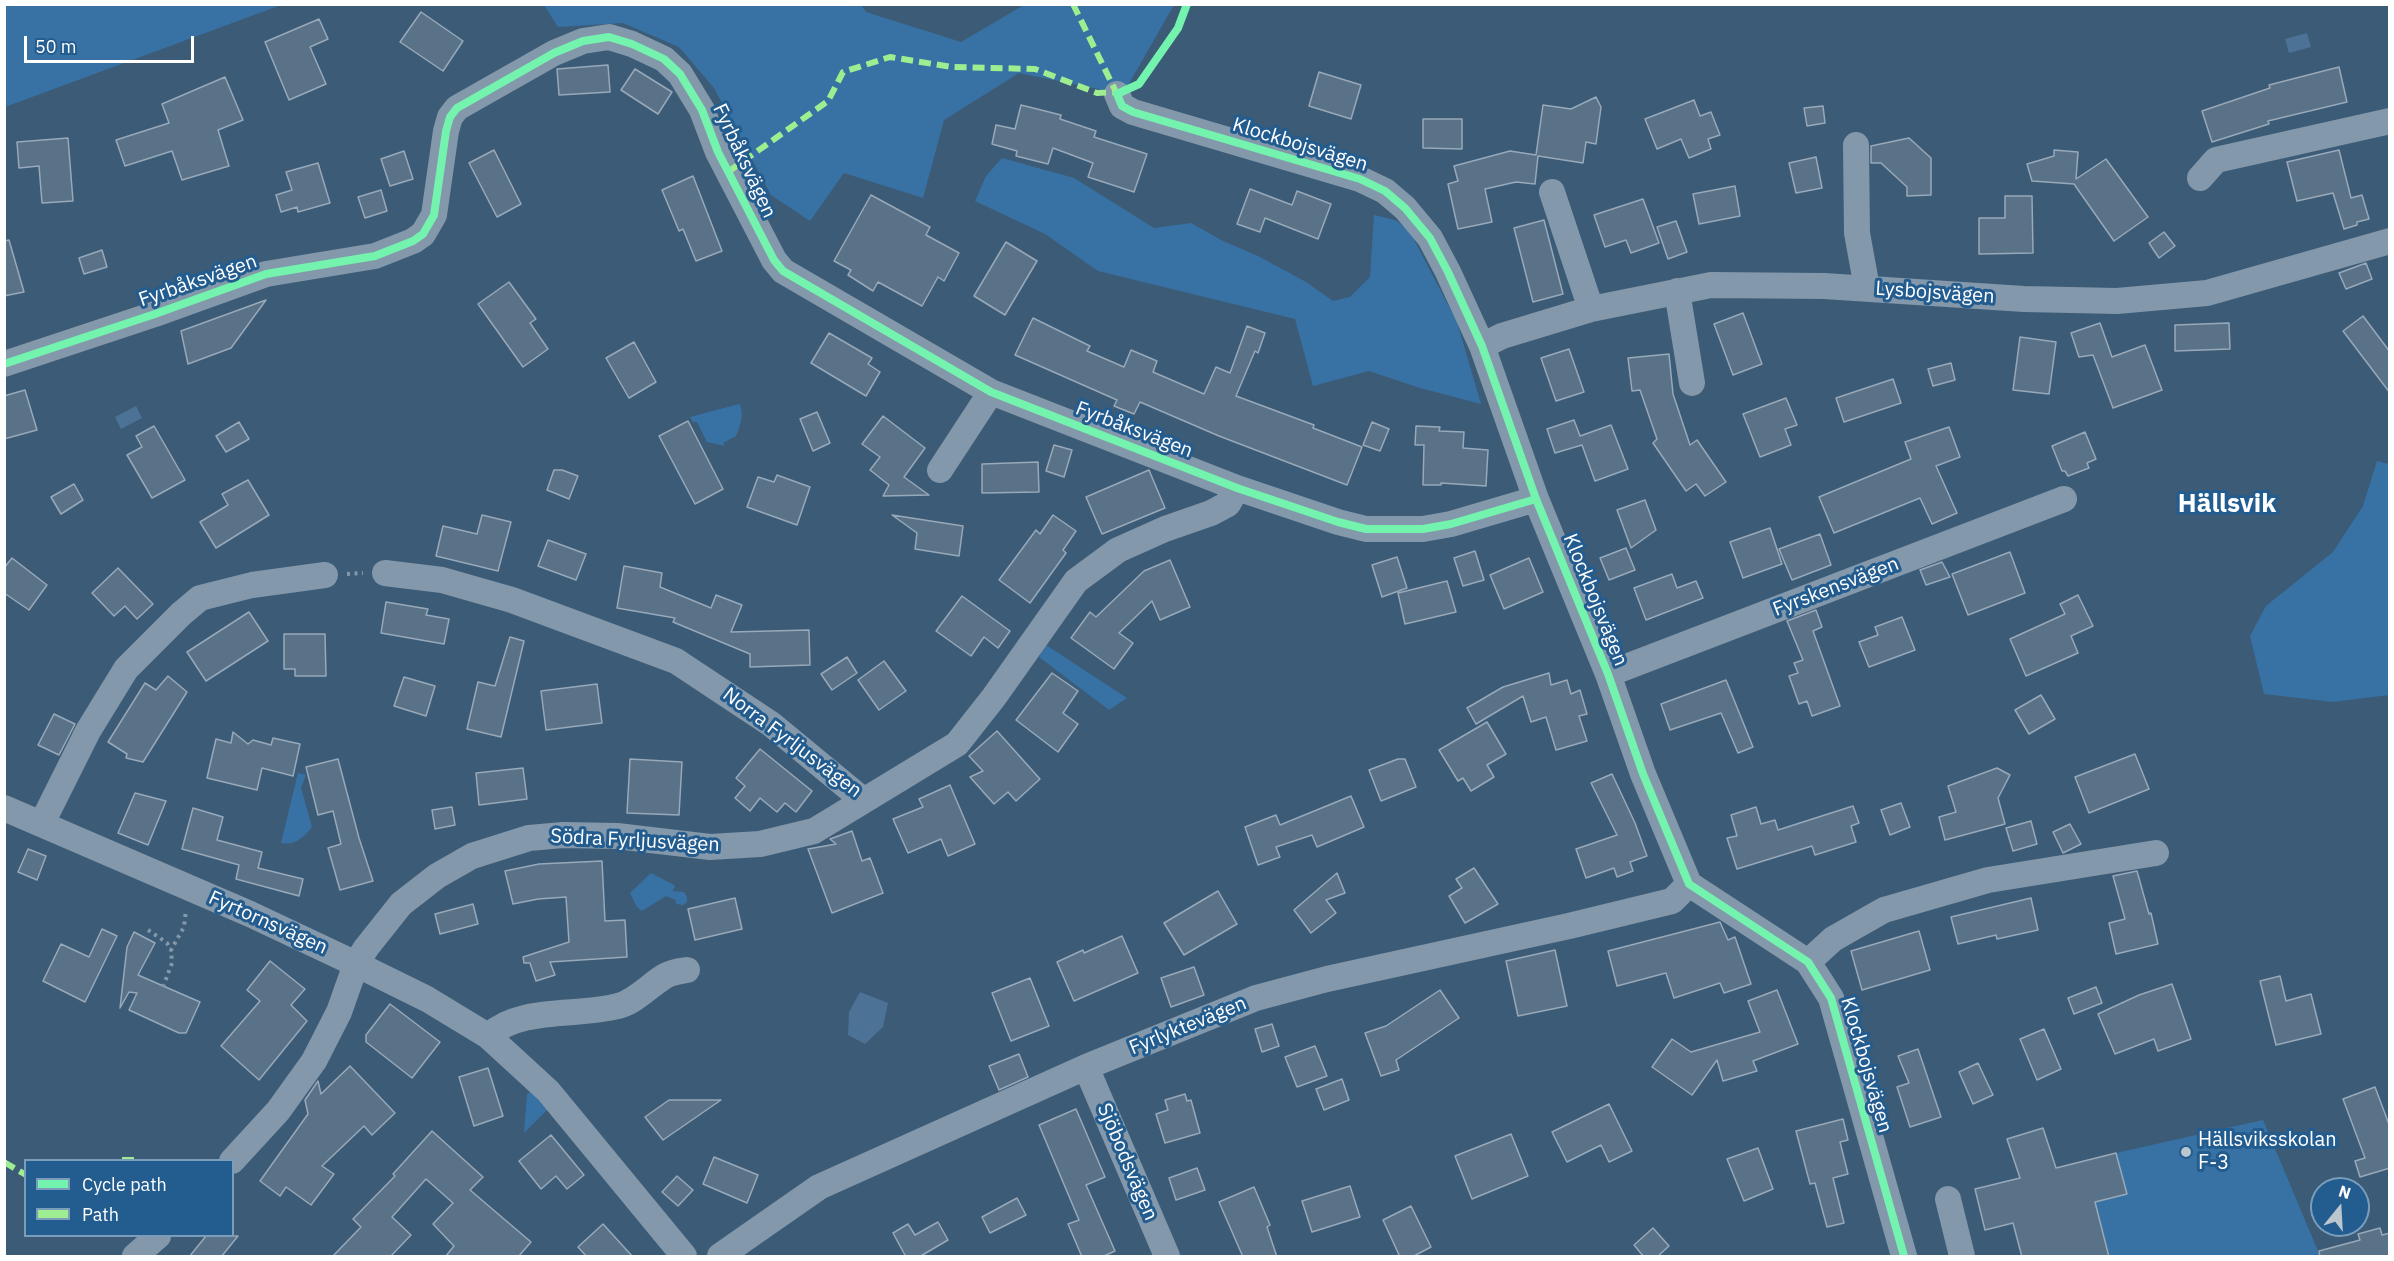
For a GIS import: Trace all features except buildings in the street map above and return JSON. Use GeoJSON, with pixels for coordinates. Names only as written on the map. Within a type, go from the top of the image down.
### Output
{"type":"FeatureCollection","features":[{"type":"Feature","properties":{"kind":"street","name":"Fyrbåksvägen"},"geometry":{"type":"LineString","coordinates":[[4,364],[266,274],[375,256],[413,242],[423,234],[435,215],[446,131],[450,117],[457,108],[554,53],[583,41],[609,37],[632,44],[664,59],[681,74],[702,110],[718,152],[757,228],[774,260],[783,271],[991,392],[1236,488],[1366,529],[1395,531],[1423,529],[1451,524],[1536,499]]}},
{"type":"Feature","properties":{"kind":"street","name":"Klockbojsvägen"},"geometry":{"type":"LineString","coordinates":[[1117,94],[1122,106],[1133,112],[1360,179],[1385,191],[1405,208],[1430,238],[1482,346],[1536,499],[1608,675],[1643,774],[1689,884],[1808,962],[1831,998],[1904,1257]]}},
{"type":"Feature","properties":{"kind":"street"},"geometry":{"type":"LineString","coordinates":[[2200,178],[2216,160],[2390,121]]}},
{"type":"Feature","properties":{"kind":"street"},"geometry":{"type":"LineString","coordinates":[[1856,145],[1857,233],[1867,288]]}},
{"type":"Feature","properties":{"kind":"street"},"geometry":{"type":"LineString","coordinates":[[1552,192],[1591,309]]}},
{"type":"Feature","properties":{"kind":"street","name":"Lysbojsvägen"},"geometry":{"type":"LineString","coordinates":[[1482,346],[1502,336],[1591,309],[1711,285],[1762,284],[1867,288],[2024,299],[2117,301],[2207,293],[2390,241]]}},
{"type":"Feature","properties":{"kind":"street"},"geometry":{"type":"LineString","coordinates":[[1677,291],[1692,383]]}},
{"type":"Feature","properties":{"kind":"street"},"geometry":{"type":"LineString","coordinates":[[940,471],[991,392]]}},
{"type":"Feature","properties":{"kind":"street","name":"Norra Fyrljusvägen"},"geometry":{"type":"LineString","coordinates":[[385,573],[442,580],[512,600],[676,661],[771,724],[863,800],[957,744],[994,697],[1076,581],[1118,550],[1228,504],[1236,488]]}},
{"type":"Feature","properties":{"kind":"street","name":"Fyrskensvägen"},"geometry":{"type":"LineString","coordinates":[[1608,675],[2064,499]]}},
{"type":"Feature","properties":{"kind":"street"},"geometry":{"type":"LineString","coordinates":[[42,823],[88,731],[126,669],[173,621],[200,598],[252,585],[325,574]]}},
{"type":"Feature","properties":{"kind":"street","name":"Södra Fyrljusvägen"},"geometry":{"type":"LineString","coordinates":[[234,1159],[278,1112],[314,1061],[339,1012],[356,964],[401,904],[446,871],[472,856],[506,843],[563,835],[617,836],[710,847],[760,844],[814,831],[863,800]]}},
{"type":"Feature","properties":{"kind":"street","name":"Fyrtornsvägen"},"geometry":{"type":"LineString","coordinates":[[4,808],[250,914],[427,999],[488,1036],[548,1091],[684,1257]]}},
{"type":"Feature","properties":{"kind":"street"},"geometry":{"type":"LineString","coordinates":[[1808,962],[1833,939],[1884,910],[1988,880],[2156,853]]}},
{"type":"Feature","properties":{"kind":"street","name":"Fyrlyktevägen"},"geometry":{"type":"LineString","coordinates":[[720,1257],[819,1187],[1086,1067],[1256,998],[1327,979],[1569,926],[1672,900],[1689,884]]}},
{"type":"Feature","properties":{"kind":"street"},"geometry":{"type":"LineString","coordinates":[[488,1036],[500,1026],[537,1016],[588,1012],[621,1005],[668,974],[687,970]]}},
{"type":"Feature","properties":{"kind":"street","name":"Sjöbodsvägen"},"geometry":{"type":"LineString","coordinates":[[1086,1067],[1167,1257]]}},
{"type":"Feature","properties":{"kind":"street"},"geometry":{"type":"LineString","coordinates":[[1948,1199],[1962,1257]]}},
{"type":"Feature","properties":{"kind":"street"},"geometry":{"type":"LineString","coordinates":[[135,1257],[157,1237]]}},
{"type":"Feature","properties":{"kind":"path"},"geometry":{"type":"LineString","coordinates":[[325,574],[385,573]]}},
{"type":"Feature","properties":{"kind":"path"},"geometry":{"type":"LineString","coordinates":[[171,950],[184,927],[186,912],[183,907]]}},
{"type":"Feature","properties":{"kind":"path"},"geometry":{"type":"LineString","coordinates":[[148,930],[167,943],[171,950],[172,963],[163,987]]}},
{"type":"Feature","properties":{"kind":"shaded area"},"geometry":{"type":"Polygon","coordinates":[[[5,4],[281,4],[281,5],[5,107],[5,4]]]}},
{"type":"Feature","properties":{"kind":"shaded area"},"geometry":{"type":"Polygon","coordinates":[[[544,5],[861,5],[866,12],[961,42],[1024,5],[1174,5],[1123,94],[1019,73],[944,120],[923,198],[844,173],[810,221],[771,195],[714,88],[679,47],[623,23],[558,27],[544,5]]]}},
{"type":"Feature","properties":{"kind":"shaded area"},"geometry":{"type":"Polygon","coordinates":[[[2307,33],[2311,47],[2289,53],[2285,39],[2307,33]]]}},
{"type":"Feature","properties":{"kind":"shaded area"},"geometry":{"type":"Polygon","coordinates":[[[1002,158],[1074,178],[1154,228],[1191,223],[1306,282],[1333,301],[1350,297],[1370,277],[1374,215],[1395,220],[1409,230],[1457,322],[1481,404],[1420,388],[1369,371],[1313,386],[1295,319],[1098,271],[1045,234],[975,201],[986,176],[1002,158]]]}},
{"type":"Feature","properties":{"kind":"shaded area"},"geometry":{"type":"Polygon","coordinates":[[[739,404],[742,415],[739,428],[736,436],[723,443],[725,446],[707,442],[697,422],[693,422],[690,417],[739,404]]]}},
{"type":"Feature","properties":{"kind":"shaded area"},"geometry":{"type":"Polygon","coordinates":[[[136,406],[142,418],[121,429],[115,417],[136,406]]]}},
{"type":"Feature","properties":{"kind":"shaded area"},"geometry":{"type":"Polygon","coordinates":[[[2377,461],[2389,464],[2389,695],[2333,702],[2264,694],[2250,636],[2266,606],[2333,552],[2363,506],[2377,461]]]}},
{"type":"Feature","properties":{"kind":"shaded area"},"geometry":{"type":"Polygon","coordinates":[[[1046,645],[1127,698],[1109,710],[1039,657],[1046,645]]]}},
{"type":"Feature","properties":{"kind":"shaded area"},"geometry":{"type":"Polygon","coordinates":[[[298,773],[306,775],[301,788],[312,827],[295,842],[281,843],[298,773]]]}},
{"type":"Feature","properties":{"kind":"shaded area"},"geometry":{"type":"Polygon","coordinates":[[[651,873],[674,885],[672,891],[684,892],[687,902],[683,905],[676,904],[676,900],[666,896],[642,911],[637,907],[630,893],[651,873]]]}},
{"type":"Feature","properties":{"kind":"shaded area"},"geometry":{"type":"Polygon","coordinates":[[[860,992],[888,1003],[883,1027],[865,1044],[848,1035],[849,1012],[860,992]]]}},
{"type":"Feature","properties":{"kind":"shaded area"},"geometry":{"type":"Polygon","coordinates":[[[531,1091],[549,1108],[524,1133],[527,1094],[531,1091]]]}},
{"type":"Feature","properties":{"kind":"shaded area"},"geometry":{"type":"Polygon","coordinates":[[[2263,1120],[2310,1232],[2310,1237],[2312,1237],[2320,1256],[2109,1256],[2095,1202],[2127,1194],[2116,1153],[2263,1120]]]}},
{"type":"Feature","properties":{"kind":"marked path"},"geometry":{"type":"LineString","coordinates":[[1073,4],[1117,94]]}},
{"type":"Feature","properties":{"kind":"marked path"},"geometry":{"type":"LineString","coordinates":[[728,172],[828,101],[843,72],[890,57],[952,67],[1035,69],[1097,93],[1121,92]]}},
{"type":"Feature","properties":{"kind":"marked path"},"geometry":{"type":"LineString","coordinates":[[4,1162],[24,1174]]}},
{"type":"Feature","properties":{"kind":"cycle path"},"geometry":{"type":"LineString","coordinates":[[1187,4],[1178,28],[1139,84],[1117,94],[1122,106],[1133,112],[1360,179],[1385,191],[1405,208],[1430,238],[1482,346],[1536,499],[1608,674],[1643,774],[1689,884],[1808,962],[1831,998],[1904,1256]]}},
{"type":"Feature","properties":{"kind":"cycle path"},"geometry":{"type":"LineString","coordinates":[[4,364],[266,274],[375,256],[413,241],[423,234],[434,215],[446,131],[450,117],[457,108],[554,53],[583,41],[609,37],[632,44],[664,59],[680,74],[702,110],[718,152],[774,260],[783,271],[991,392],[1237,488],[1338,522],[1366,529],[1423,529],[1451,524],[1536,499]]}},
{"type":"Feature","properties":{"kind":"place","name":"Hällsviksskolan F-3"},"geometry":{"type":"Point","coordinates":[2186,1152]}},
{"type":"Feature","properties":{"kind":"district","name":"Hällsvik"},"geometry":{"type":"Point","coordinates":[2227,504]}}]}
